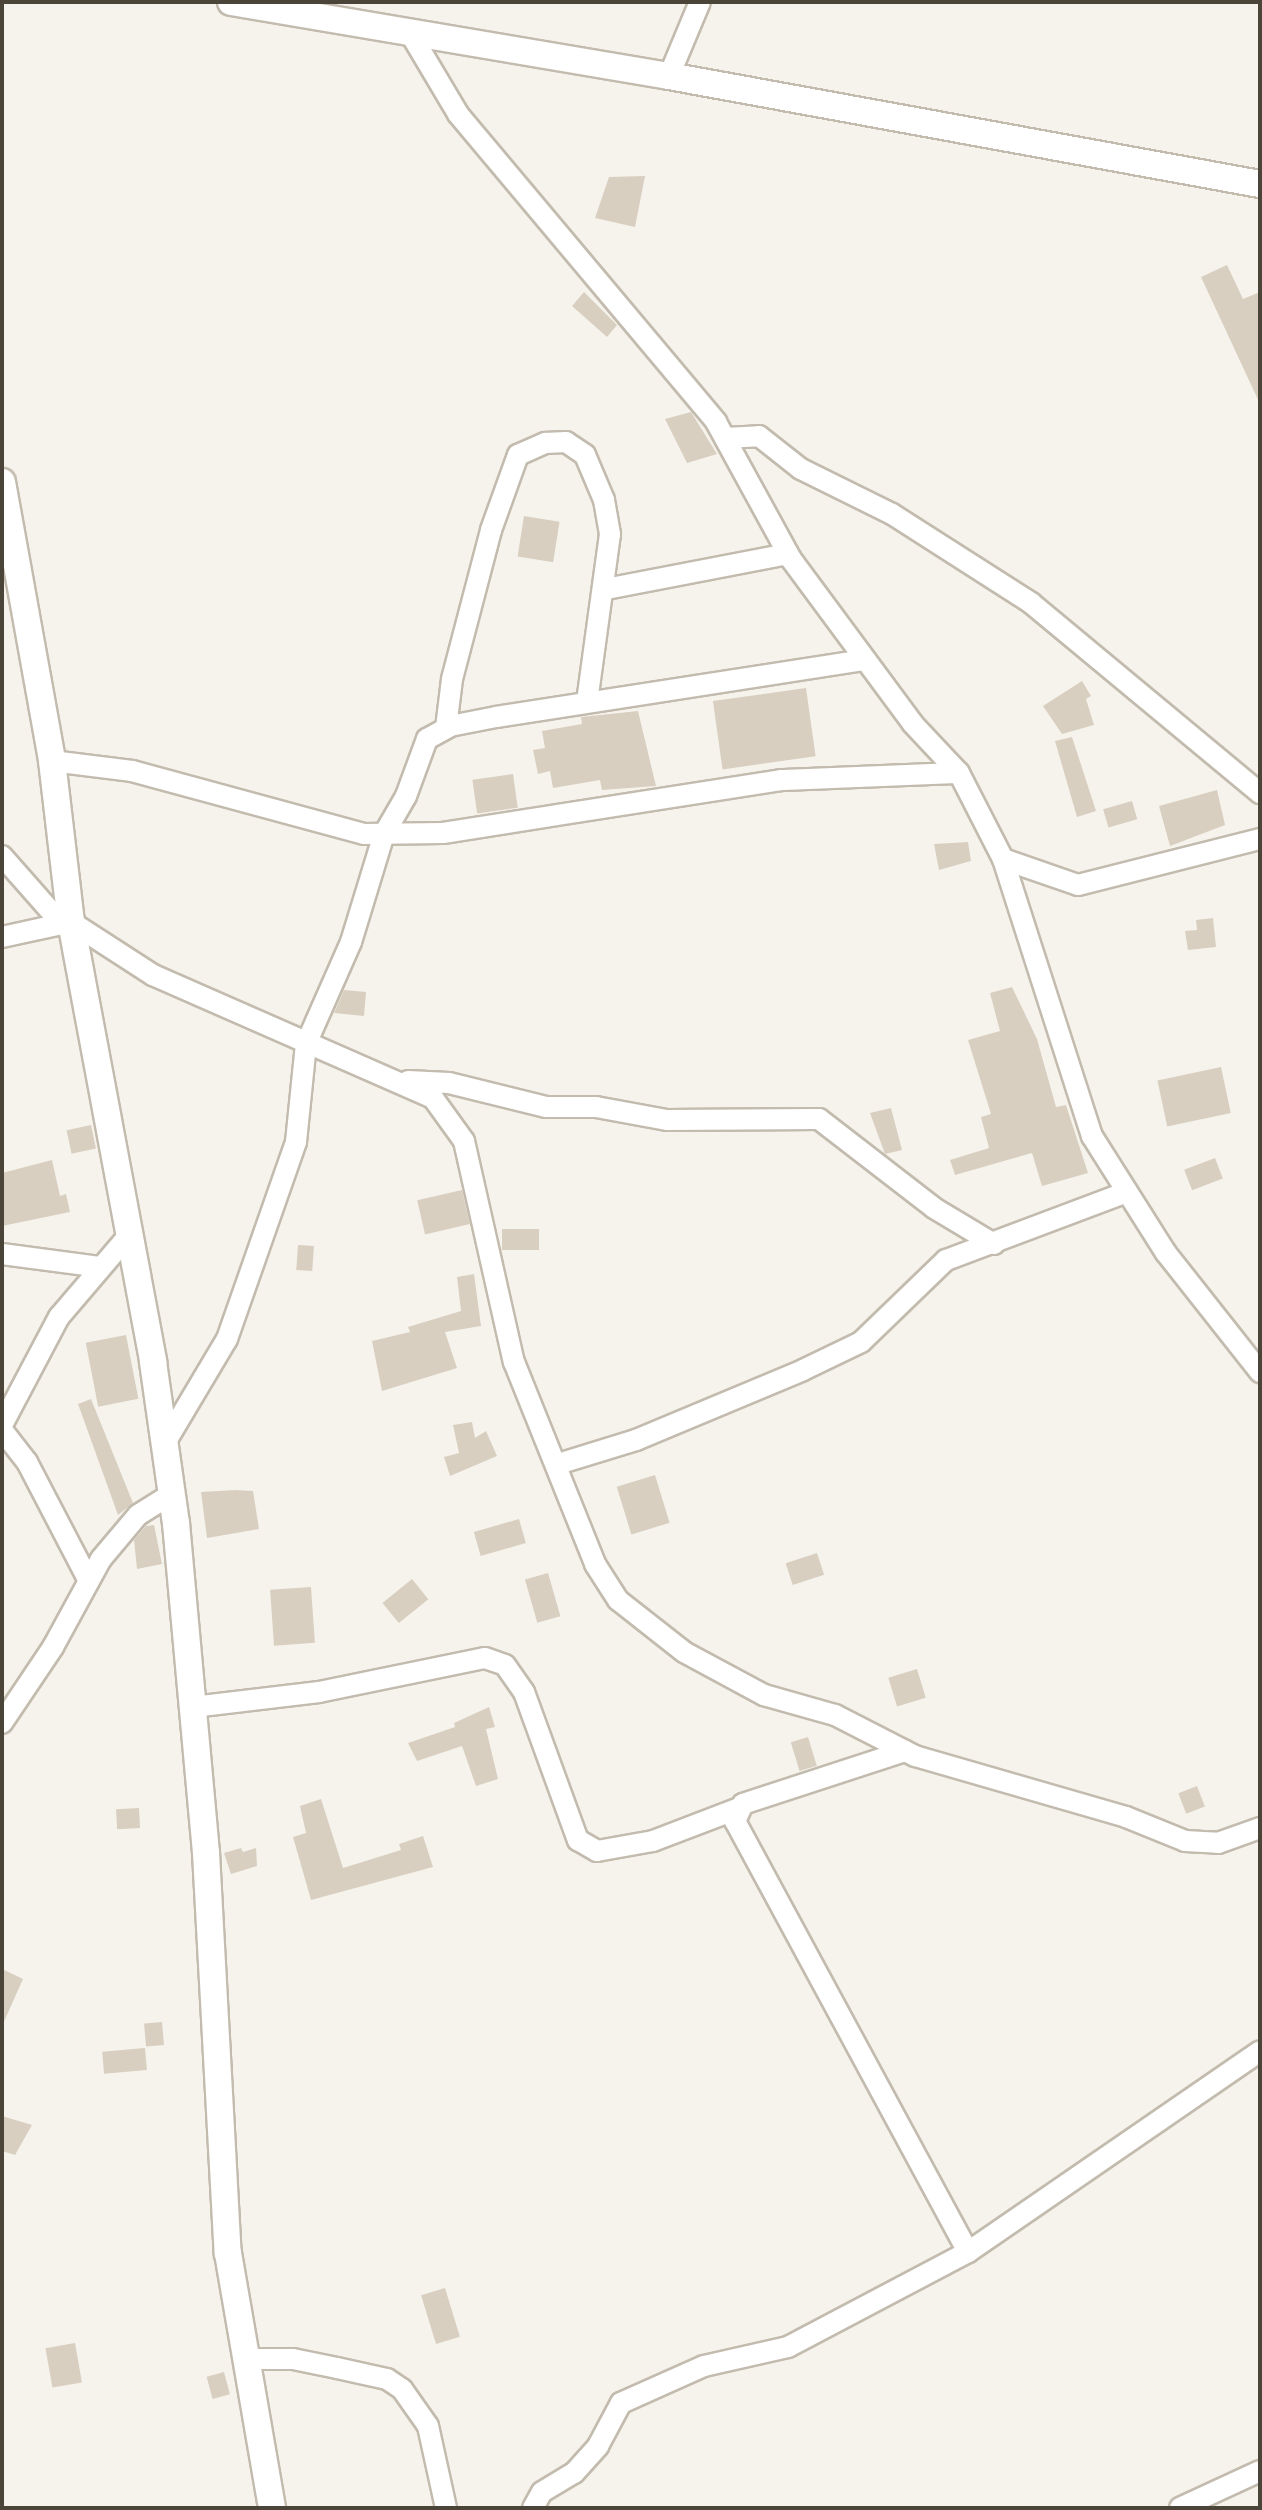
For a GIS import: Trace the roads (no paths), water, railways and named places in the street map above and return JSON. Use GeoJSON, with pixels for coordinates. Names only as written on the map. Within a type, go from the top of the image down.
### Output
{"type":"FeatureCollection","features":[{"type":"Feature","properties":{"kind":"street"},"geometry":{"type":"LineString","coordinates":[[231,2],[669,76],[1260,184]]}},
{"type":"Feature","properties":{"kind":"street"},"geometry":{"type":"LineString","coordinates":[[669,76],[695,5]]}},
{"type":"Feature","properties":{"kind":"street"},"geometry":{"type":"LineString","coordinates":[[410,33],[468,127],[537,214],[636,322],[725,438],[788,554],[913,724],[959,773],[1003,859],[1092,1136],[1166,1253],[1260,1372]]}},
{"type":"Feature","properties":{"kind":"street"},"geometry":{"type":"LineString","coordinates":[[725,438],[759,436],[801,469],[892,514],[1031,603],[1260,793]]}},
{"type":"Feature","properties":{"kind":"street"},"geometry":{"type":"LineString","coordinates":[[446,728],[452,679],[491,530],[518,455],[528,447],[566,442],[585,455],[604,500],[610,534],[606,589],[587,702]]}},
{"type":"Feature","properties":{"kind":"street"},"geometry":{"type":"LineString","coordinates":[[2,482],[52,761],[67,923],[129,1235],[172,1494],[193,1707],[228,2253],[272,2508]]}},
{"type":"Feature","properties":{"kind":"street"},"geometry":{"type":"LineString","coordinates":[[606,589],[788,554]]}},
{"type":"Feature","properties":{"kind":"street"},"geometry":{"type":"LineString","coordinates":[[165,1443],[227,1339],[296,1142],[306,1044],[351,942],[384,834],[406,796],[427,739],[446,728],[587,702],[865,660]]}},
{"type":"Feature","properties":{"kind":"street"},"geometry":{"type":"LineString","coordinates":[[52,761],[132,771],[293,817],[384,834],[443,833],[781,780],[959,773]]}},
{"type":"Feature","properties":{"kind":"street"},"geometry":{"type":"LineString","coordinates":[[1003,859],[1078,885],[1260,839]]}},
{"type":"Feature","properties":{"kind":"street"},"geometry":{"type":"LineString","coordinates":[[2,856],[67,923],[153,975],[433,1098],[464,1141],[486,1217],[491,1279],[514,1362],[558,1464],[595,1564],[618,1600],[722,1675],[764,1695],[835,1715],[905,1751],[1126,1817],[1185,1841],[1218,1843],[1260,1828]]}},
{"type":"Feature","properties":{"kind":"street"},"geometry":{"type":"LineString","coordinates":[[2,937],[67,923]]}},
{"type":"Feature","properties":{"kind":"street"},"geometry":{"type":"LineString","coordinates":[[398,1081],[449,1083],[546,1107],[596,1107],[667,1120],[819,1119],[934,1208],[994,1244]]}},
{"type":"Feature","properties":{"kind":"street"},"geometry":{"type":"LineString","coordinates":[[558,1464],[636,1440],[861,1342],[946,1260],[1127,1192]]}},
{"type":"Feature","properties":{"kind":"street"},"geometry":{"type":"LineString","coordinates":[[89,1581],[27,1462],[2,1427],[59,1317],[129,1235]]}},
{"type":"Feature","properties":{"kind":"street"},"geometry":{"type":"LineString","coordinates":[[2,1254],[101,1267]]}},
{"type":"Feature","properties":{"kind":"street"},"geometry":{"type":"LineString","coordinates":[[2,1723],[53,1647],[89,1581],[138,1515],[172,1494]]}},
{"type":"Feature","properties":{"kind":"street"},"geometry":{"type":"LineString","coordinates":[[193,1707],[319,1692],[485,1658],[505,1665],[524,1692],[578,1840],[597,1851],[627,1848],[905,1751]]}},
{"type":"Feature","properties":{"kind":"street"},"geometry":{"type":"LineString","coordinates":[[737,1809],[735,1821],[968,2252]]}},
{"type":"Feature","properties":{"kind":"street"},"geometry":{"type":"LineString","coordinates":[[533,2508],[542,2492],[574,2473],[598,2446],[621,2403],[704,2366],[788,2347],[968,2252],[1260,2051]]}},
{"type":"Feature","properties":{"kind":"street"},"geometry":{"type":"LineString","coordinates":[[244,2359],[293,2359],[387,2379],[402,2389],[428,2426],[446,2508]]}},
{"type":"Feature","properties":{"kind":"street"},"geometry":{"type":"LineString","coordinates":[[1180,2508],[1260,2471]]}}]}
